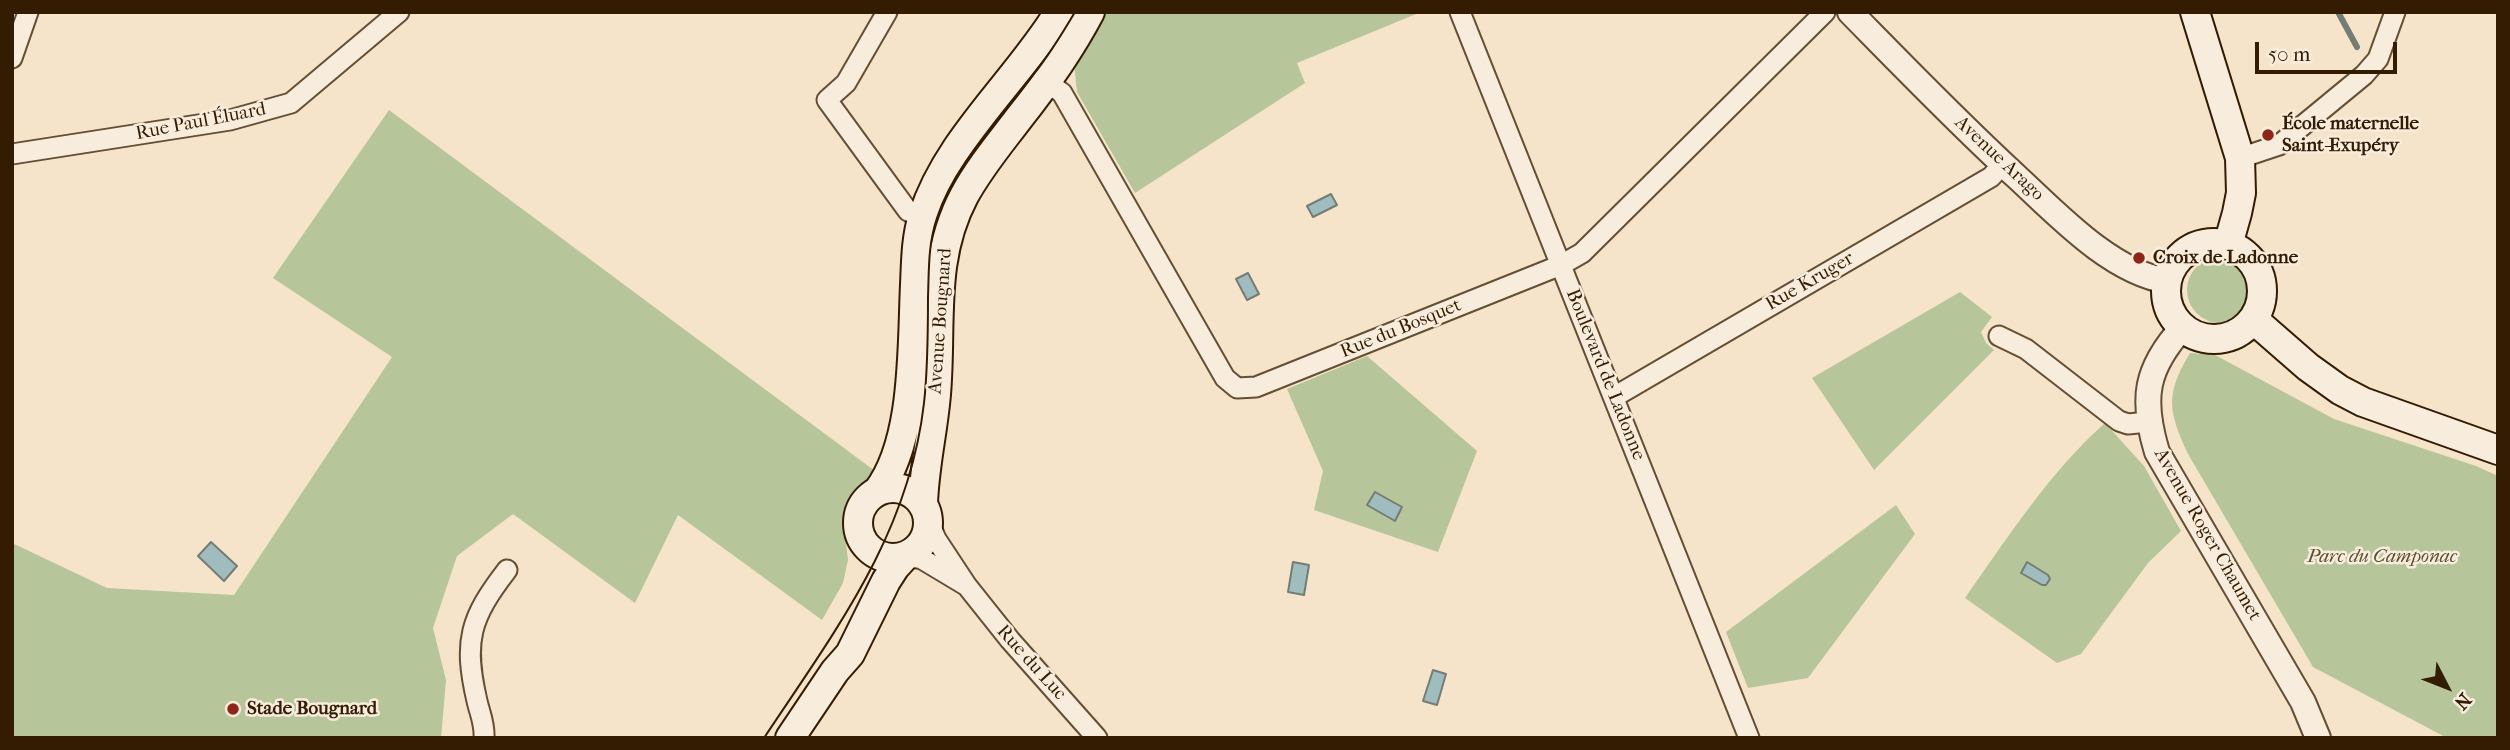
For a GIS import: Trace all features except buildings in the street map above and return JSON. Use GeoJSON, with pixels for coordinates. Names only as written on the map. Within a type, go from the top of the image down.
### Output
{"type":"FeatureCollection","features":[{"type":"Feature","properties":{"kind":"main road","name":"Avenue Bougnard"},"geometry":{"type":"LineString","coordinates":[[835,671],[867,575],[867,548],[861,538],[858,516],[869,497],[877,492],[886,480],[894,461],[908,399],[917,246],[923,216],[939,180],[966,137],[1023,64],[1059,12]]}},
{"type":"Feature","properties":{"kind":"main road","name":"Avenue Bougnard"},"geometry":{"type":"LineString","coordinates":[[790,738],[855,646],[895,567],[923,542],[928,531],[925,512],[937,391],[937,321],[945,244],[965,195],[992,153],[1047,82],[1090,12]]}},
{"type":"Feature","properties":{"kind":"main road"},"geometry":{"type":"LineString","coordinates":[[2195,12],[2240,158],[2241,193],[2228,245]]}},
{"type":"Feature","properties":{"kind":"main road"},"geometry":{"type":"LineString","coordinates":[[2208,243],[2228,245],[2241,251],[2252,262],[2259,275],[2262,290],[2260,305],[2253,319],[2241,330],[2227,337],[2211,339],[2196,336],[2183,327],[2170,312],[2166,281],[2175,263],[2189,250],[2208,243]]}},
{"type":"Feature","properties":{"kind":"main road"},"geometry":{"type":"LineString","coordinates":[[2253,319],[2323,379],[2351,396],[2498,450]]}},
{"type":"Feature","properties":{"kind":"main road"},"geometry":{"type":"LineString","coordinates":[[877,492],[895,488],[905,490],[915,495],[925,512]]}},
{"type":"Feature","properties":{"kind":"main road"},"geometry":{"type":"LineString","coordinates":[[867,548],[888,558],[905,556]]}},
{"type":"Feature","properties":{"kind":"street"},"geometry":{"type":"LineString","coordinates":[[12,58],[28,12]]}},
{"type":"Feature","properties":{"kind":"street","name":"Rue Paul Éluard"},"geometry":{"type":"LineString","coordinates":[[12,154],[230,120],[291,103],[399,12]]}},
{"type":"Feature","properties":{"kind":"street"},"geometry":{"type":"LineString","coordinates":[[887,12],[846,83],[827,100],[908,211],[923,216]]}},
{"type":"Feature","properties":{"kind":"street","name":"Boulevard de Ladonne"},"geometry":{"type":"LineString","coordinates":[[1460,12],[1749,738]]}},
{"type":"Feature","properties":{"kind":"street","name":"Rue du Bosquet"},"geometry":{"type":"LineString","coordinates":[[1047,82],[1062,93],[1225,378],[1237,388],[1256,387],[1561,265],[1582,253],[1825,12]]}},
{"type":"Feature","properties":{"kind":"street","name":"Avenue Arago"},"geometry":{"type":"LineString","coordinates":[[1850,12],[2069,225],[2110,256],[2152,279],[2166,281]]}},
{"type":"Feature","properties":{"kind":"street"},"geometry":{"type":"LineString","coordinates":[[2240,158],[2278,145],[2364,75],[2378,59],[2395,12]]}},
{"type":"Feature","properties":{"kind":"street","name":"Rue Kruger"},"geometry":{"type":"LineString","coordinates":[[1614,397],[1991,177],[2004,164]]}},
{"type":"Feature","properties":{"kind":"street","name":"Avenue Roger Chaumet"},"geometry":{"type":"LineString","coordinates":[[2183,327],[2162,352],[2153,372],[2147,402],[2148,422],[2157,452],[2303,702],[2318,738]]}},
{"type":"Feature","properties":{"kind":"street"},"geometry":{"type":"LineString","coordinates":[[1999,336],[2026,349],[2119,422],[2148,422]]}},
{"type":"Feature","properties":{"kind":"street","name":"Rue du Luc"},"geometry":{"type":"LineString","coordinates":[[925,512],[936,538],[967,586],[1010,640],[1097,738]]}},
{"type":"Feature","properties":{"kind":"street","name":"Rue du Luc"},"geometry":{"type":"LineString","coordinates":[[905,556],[922,559],[967,586]]}},
{"type":"Feature","properties":{"kind":"street"},"geometry":{"type":"LineString","coordinates":[[484,738],[485,727],[477,701],[469,654],[470,643],[473,622],[486,597],[507,570]]}},
{"type":"Feature","properties":{"kind":"green space"},"geometry":{"type":"Polygon","coordinates":[[[1102,12],[1421,12],[1297,63],[1305,83],[1135,193],[1077,92],[1074,63],[1102,12]]]}},
{"type":"Feature","properties":{"kind":"green space"},"geometry":{"type":"Polygon","coordinates":[[[389,110],[879,474],[848,510],[844,527],[848,560],[843,583],[822,620],[678,515],[635,603],[513,514],[457,556],[433,628],[446,680],[441,738],[12,738],[12,543],[107,588],[234,595],[392,357],[273,278],[389,110]]]}},
{"type":"Feature","properties":{"kind":"green space"},"geometry":{"type":"Polygon","coordinates":[[[2213,257],[2227,257],[2239,262],[2248,271],[2253,290],[2251,303],[2244,314],[2227,323],[2213,323],[2201,318],[2192,309],[2187,297],[2187,283],[2192,271],[2201,262],[2213,257]]]}},
{"type":"Feature","properties":{"kind":"green space"},"geometry":{"type":"Polygon","coordinates":[[[1960,292],[1992,317],[1981,332],[1986,343],[1994,350],[1874,470],[1812,378],[1960,292]]]}},
{"type":"Feature","properties":{"kind":"green space","name":"Parc du Camponac"},"geometry":{"type":"Polygon","coordinates":[[[2190,353],[2215,355],[2334,419],[2476,466],[2498,476],[2498,738],[2447,738],[2313,667],[2181,439],[2173,414],[2173,392],[2190,353]]]}},
{"type":"Feature","properties":{"kind":"green space"},"geometry":{"type":"Polygon","coordinates":[[[1367,356],[1477,451],[1438,552],[1314,510],[1323,471],[1287,389],[1367,356]]]}},
{"type":"Feature","properties":{"kind":"green space"},"geometry":{"type":"Polygon","coordinates":[[[2105,423],[2144,466],[2181,531],[2148,563],[2081,654],[2057,663],[1965,598],[2047,484],[2105,423]]]}},
{"type":"Feature","properties":{"kind":"green space"},"geometry":{"type":"Polygon","coordinates":[[[1896,505],[1915,534],[1808,678],[1748,688],[1726,632],[1896,505]]]}},
{"type":"Feature","properties":{"kind":"water"},"geometry":{"type":"Polygon","coordinates":[[[1331,194],[1337,205],[1313,217],[1307,206],[1331,194]]]}},
{"type":"Feature","properties":{"kind":"water"},"geometry":{"type":"Polygon","coordinates":[[[1248,273],[1259,294],[1247,300],[1236,279],[1248,273]]]}},
{"type":"Feature","properties":{"kind":"water"},"geometry":{"type":"Polygon","coordinates":[[[1375,492],[1402,507],[1395,521],[1367,505],[1375,492]]]}},
{"type":"Feature","properties":{"kind":"water"},"geometry":{"type":"Polygon","coordinates":[[[211,542],[237,566],[224,581],[198,556],[211,542]]]}},
{"type":"Feature","properties":{"kind":"water"},"geometry":{"type":"Polygon","coordinates":[[[1293,562],[1309,565],[1304,595],[1288,592],[1293,562]]]}},
{"type":"Feature","properties":{"kind":"water"},"geometry":{"type":"Polygon","coordinates":[[[2027,562],[2048,575],[2050,579],[2046,585],[2021,573],[2027,562]]]}},
{"type":"Feature","properties":{"kind":"water"},"geometry":{"type":"Polygon","coordinates":[[[1433,670],[1446,674],[1437,705],[1423,701],[1433,670]]]}},
{"type":"Feature","properties":{"kind":"waterway"},"geometry":{"type":"LineString","coordinates":[[2338,12],[2357,47]]}},
{"type":"Feature","properties":{"kind":"tram line"},"geometry":{"type":"LineString","coordinates":[[764,738],[842,620],[865,580],[886,539],[903,496],[916,451],[924,403],[930,247],[945,198],[967,160],[1040,67],[1075,12]]}},
{"type":"Feature","properties":{"kind":"place","name":"École maternelle Saint-Exupéry"},"geometry":{"type":"Point","coordinates":[2268,135]}},
{"type":"Feature","properties":{"kind":"place","name":"Croix de Ladonne"},"geometry":{"type":"Point","coordinates":[2139,258]}},
{"type":"Feature","properties":{"kind":"place","name":"Stade Bougnard"},"geometry":{"type":"Point","coordinates":[233,709]}}]}
